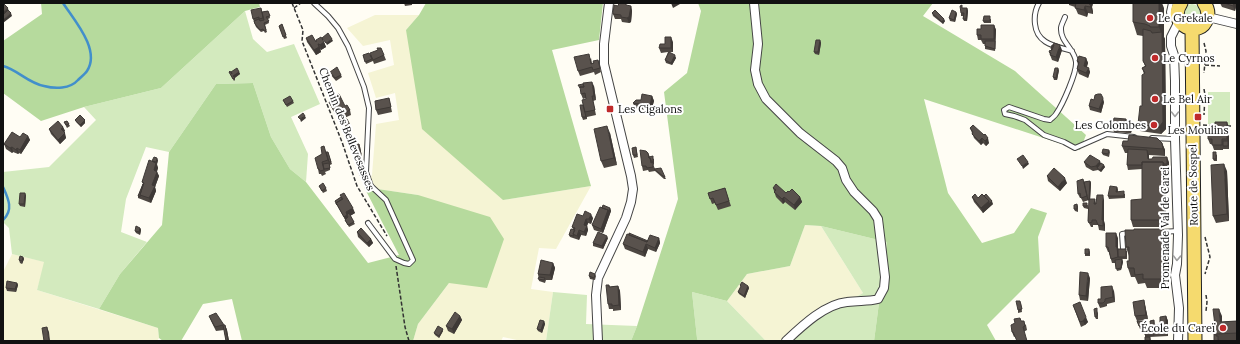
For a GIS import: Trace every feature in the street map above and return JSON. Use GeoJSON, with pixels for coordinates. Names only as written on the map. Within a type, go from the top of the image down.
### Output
{"type":"FeatureCollection","features":[{"type":"Feature","properties":{"kind":"main road"},"geometry":{"type":"LineString","coordinates":[[1181,3],[1177,12],[1179,21],[1186,27],[1192,29],[1200,27],[1208,17],[1207,9],[1204,3]]}},
{"type":"Feature","properties":{"kind":"main road","name":"Route de Sospel"},"geometry":{"type":"LineString","coordinates":[[1192,29],[1195,341]]}},
{"type":"Feature","properties":{"kind":"street"},"geometry":{"type":"LineString","coordinates":[[598,341],[596,295],[598,278],[626,218],[633,189],[604,64],[604,44],[609,3]]}},
{"type":"Feature","properties":{"kind":"street"},"geometry":{"type":"LineString","coordinates":[[754,3],[758,44],[755,70],[758,84],[766,99],[800,133],[836,161],[842,168],[846,180],[854,192],[873,211],[878,219],[884,259],[884,288],[878,299],[869,302],[847,302],[833,305],[804,324],[786,341]]}},
{"type":"Feature","properties":{"kind":"street"},"geometry":{"type":"LineString","coordinates":[[1208,17],[1237,24]]}},
{"type":"Feature","properties":{"kind":"street","name":"Promenade Val de Carei"},"geometry":{"type":"LineString","coordinates":[[1178,341],[1178,308],[1175,275],[1177,264],[1178,231],[1175,139],[1175,75],[1171,37],[1179,21]]}},
{"type":"Feature","properties":{"kind":"lane","name":"Chemin des Bellevesasses"},"geometry":{"type":"LineString","coordinates":[[314,3],[338,28],[348,46],[364,87],[369,108],[366,172],[371,186],[386,200],[413,260],[409,264],[395,258]]}},
{"type":"Feature","properties":{"kind":"lane"},"geometry":{"type":"LineString","coordinates":[[1039,3],[1034,15],[1036,29],[1040,38],[1049,44],[1072,51]]}},
{"type":"Feature","properties":{"kind":"lane"},"geometry":{"type":"LineString","coordinates":[[1171,3],[1169,12],[1170,18],[1179,21]]}},
{"type":"Feature","properties":{"kind":"lane"},"geometry":{"type":"LineString","coordinates":[[1065,17],[1061,28],[1063,38],[1072,51],[1076,62],[1070,86],[1056,115],[1050,120],[1009,108],[1004,110],[1005,114],[1025,120],[1044,135],[1064,142],[1075,148],[1107,134],[1141,138]]}},
{"type":"Feature","properties":{"kind":"lane"},"geometry":{"type":"LineString","coordinates":[[1148,138],[1175,139]]}},
{"type":"Feature","properties":{"kind":"lane"},"geometry":{"type":"LineString","coordinates":[[359,159],[362,174],[365,175],[366,172]]}},
{"type":"Feature","properties":{"kind":"lane"},"geometry":{"type":"LineString","coordinates":[[368,223],[395,258]]}},
{"type":"Feature","properties":{"kind":"lane"},"geometry":{"type":"LineString","coordinates":[[1154,232],[1178,231]]}},
{"type":"Feature","properties":{"kind":"lane"},"geometry":{"type":"LineString","coordinates":[[1122,248],[1122,234],[1138,233]]}},
{"type":"Feature","properties":{"kind":"path","name":"Chemin des Bellevesasses"},"geometry":{"type":"LineString","coordinates":[[292,3],[303,30],[302,41],[342,142],[357,186],[387,237]]}},
{"type":"Feature","properties":{"kind":"path"},"geometry":{"type":"LineString","coordinates":[[294,8],[301,3]]}},
{"type":"Feature","properties":{"kind":"path"},"geometry":{"type":"LineString","coordinates":[[1205,65],[1220,66]]}},
{"type":"Feature","properties":{"kind":"path"},"geometry":{"type":"LineString","coordinates":[[1203,125],[1216,126]]}},
{"type":"Feature","properties":{"kind":"path"},"geometry":{"type":"LineString","coordinates":[[1222,126],[1233,126]]}},
{"type":"Feature","properties":{"kind":"path"},"geometry":{"type":"LineString","coordinates":[[395,258],[405,327],[409,341]]}},
{"type":"Feature","properties":{"kind":"green space"},"geometry":{"type":"Polygon","coordinates":[[[41,3],[259,3],[260,7],[245,11],[161,88],[84,107],[41,121],[3,93],[3,41],[42,14],[41,3]]]}},
{"type":"Feature","properties":{"kind":"green space"},"geometry":{"type":"Polygon","coordinates":[[[426,3],[603,3],[599,40],[552,50],[591,186],[503,200],[422,129],[406,30],[419,15],[426,3]]]}},
{"type":"Feature","properties":{"kind":"green space"},"geometry":{"type":"Polygon","coordinates":[[[698,3],[933,3],[923,16],[1015,71],[1086,135],[1080,150],[924,99],[948,193],[982,243],[1014,233],[1031,208],[1047,213],[1038,237],[1040,272],[987,325],[996,341],[874,341],[887,242],[821,226],[805,225],[790,266],[747,274],[727,301],[692,292],[698,341],[631,341],[678,199],[664,92],[687,73],[701,11],[698,3]]]}},
{"type":"Feature","properties":{"kind":"green space"},"geometry":{"type":"Polygon","coordinates":[[[1192,4],[1198,7],[1201,13],[1198,19],[1192,22],[1186,19],[1183,13],[1186,7],[1192,4]]]}},
{"type":"Feature","properties":{"kind":"green space"},"geometry":{"type":"Polygon","coordinates":[[[245,11],[253,39],[267,52],[294,44],[320,104],[291,117],[308,154],[306,182],[290,169],[271,137],[253,83],[216,84],[169,152],[146,147],[126,199],[121,232],[147,242],[120,274],[99,309],[37,290],[44,262],[12,254],[9,228],[3,222],[3,172],[49,167],[96,120],[84,107],[161,88],[245,11]]]}},
{"type":"Feature","properties":{"kind":"green space"},"geometry":{"type":"Polygon","coordinates":[[[375,15],[419,15],[406,30],[503,200],[591,186],[556,249],[539,248],[531,289],[553,292],[546,341],[521,341],[503,337],[501,341],[413,341],[418,324],[449,283],[418,195],[364,187],[372,175],[376,124],[399,120],[395,93],[376,98],[368,73],[394,65],[390,40],[363,46],[347,28],[375,15]]]}},
{"type":"Feature","properties":{"kind":"green space"},"geometry":{"type":"Polygon","coordinates":[[[253,83],[271,137],[290,169],[306,182],[368,263],[399,255],[364,187],[418,195],[490,217],[504,239],[487,288],[449,283],[418,324],[413,341],[242,341],[232,299],[203,304],[181,341],[163,341],[159,338],[158,328],[99,309],[120,274],[162,225],[169,152],[216,84],[253,83]]]}},
{"type":"Feature","properties":{"kind":"green space"},"geometry":{"type":"Polygon","coordinates":[[[1208,92],[1230,92],[1230,125],[1208,124],[1208,92]]]}},
{"type":"Feature","properties":{"kind":"green space"},"geometry":{"type":"Polygon","coordinates":[[[805,225],[821,226],[863,293],[779,341],[766,341],[727,301],[747,274],[790,266],[805,225]]]}},
{"type":"Feature","properties":{"kind":"green space"},"geometry":{"type":"Polygon","coordinates":[[[821,226],[887,242],[874,341],[779,341],[863,293],[821,226]]]}},
{"type":"Feature","properties":{"kind":"green space"},"geometry":{"type":"Polygon","coordinates":[[[12,254],[45,262],[37,290],[158,328],[159,338],[157,341],[3,341],[3,272],[12,254]]]}},
{"type":"Feature","properties":{"kind":"green space"},"geometry":{"type":"Polygon","coordinates":[[[553,292],[587,295],[586,324],[637,326],[631,341],[546,341],[553,292]]]}},
{"type":"Feature","properties":{"kind":"green space"},"geometry":{"type":"Polygon","coordinates":[[[692,292],[727,301],[766,341],[698,341],[692,292]]]}},
{"type":"Feature","properties":{"kind":"building"},"geometry":{"type":"Polygon","coordinates":[[[3,3],[8,8],[3,12],[3,3]]]}},
{"type":"Feature","properties":{"kind":"building"},"geometry":{"type":"Polygon","coordinates":[[[619,3],[626,3],[626,5],[631,6],[629,17],[621,17],[621,15],[613,14],[614,5],[618,6],[619,3]]]}},
{"type":"Feature","properties":{"kind":"building"},"geometry":{"type":"Polygon","coordinates":[[[1076,3],[1089,3],[1091,5],[1090,7],[1085,6],[1084,10],[1075,8],[1076,3]]]}},
{"type":"Feature","properties":{"kind":"building"},"geometry":{"type":"Polygon","coordinates":[[[1133,3],[1159,3],[1159,27],[1150,27],[1145,24],[1133,22],[1133,3]]]}},
{"type":"Feature","properties":{"kind":"building"},"geometry":{"type":"Polygon","coordinates":[[[1224,3],[1234,3],[1233,6],[1224,3]]]}},
{"type":"Feature","properties":{"kind":"building"},"geometry":{"type":"Polygon","coordinates":[[[962,5],[962,8],[967,8],[966,19],[963,19],[964,13],[961,13],[960,6],[962,5]]]}},
{"type":"Feature","properties":{"kind":"building"},"geometry":{"type":"Polygon","coordinates":[[[261,8],[263,18],[259,19],[259,17],[253,19],[251,10],[261,8]]]}},
{"type":"Feature","properties":{"kind":"building"},"geometry":{"type":"Polygon","coordinates":[[[8,10],[11,13],[3,20],[3,15],[8,10]]]}},
{"type":"Feature","properties":{"kind":"building"},"geometry":{"type":"Polygon","coordinates":[[[935,10],[944,19],[942,22],[932,13],[935,10]]]}},
{"type":"Feature","properties":{"kind":"building"},"geometry":{"type":"Polygon","coordinates":[[[952,10],[956,12],[954,20],[949,18],[952,10]]]}},
{"type":"Feature","properties":{"kind":"building"},"geometry":{"type":"Polygon","coordinates":[[[268,11],[270,16],[266,17],[269,21],[264,23],[266,30],[260,30],[254,21],[259,19],[260,21],[264,20],[262,12],[268,11]]]}},
{"type":"Feature","properties":{"kind":"building"},"geometry":{"type":"Polygon","coordinates":[[[984,16],[990,16],[990,21],[983,21],[984,16]]]}},
{"type":"Feature","properties":{"kind":"building"},"geometry":{"type":"Polygon","coordinates":[[[282,24],[286,35],[283,37],[279,26],[282,24]]]}},
{"type":"Feature","properties":{"kind":"building"},"geometry":{"type":"Polygon","coordinates":[[[981,25],[994,25],[994,39],[981,39],[981,35],[977,35],[977,29],[981,29],[981,25]]]}},
{"type":"Feature","properties":{"kind":"building"},"geometry":{"type":"Polygon","coordinates":[[[1143,29],[1151,31],[1152,33],[1162,32],[1163,122],[1159,127],[1138,124],[1140,106],[1142,106],[1142,75],[1145,73],[1142,68],[1146,66],[1143,61],[1143,29]]]}},
{"type":"Feature","properties":{"kind":"building"},"geometry":{"type":"Polygon","coordinates":[[[328,33],[332,39],[326,43],[322,38],[328,33]]]}},
{"type":"Feature","properties":{"kind":"building"},"geometry":{"type":"Polygon","coordinates":[[[312,35],[316,42],[316,40],[321,37],[324,42],[320,45],[318,44],[319,47],[314,50],[306,38],[312,35]]]}},
{"type":"Feature","properties":{"kind":"building"},"geometry":{"type":"Polygon","coordinates":[[[665,37],[671,37],[671,48],[659,48],[660,44],[665,44],[665,37]]]}},
{"type":"Feature","properties":{"kind":"building"},"geometry":{"type":"Polygon","coordinates":[[[816,40],[820,40],[818,52],[814,52],[816,40]]]}},
{"type":"Feature","properties":{"kind":"building"},"geometry":{"type":"Polygon","coordinates":[[[985,41],[995,41],[995,49],[985,46],[985,41]]]}},
{"type":"Feature","properties":{"kind":"building"},"geometry":{"type":"Polygon","coordinates":[[[1054,43],[1060,45],[1056,57],[1050,55],[1051,53],[1049,52],[1050,50],[1051,51],[1054,43]]]}},
{"type":"Feature","properties":{"kind":"building"},"geometry":{"type":"Polygon","coordinates":[[[377,48],[381,48],[384,55],[373,60],[370,53],[378,50],[377,48]]]}},
{"type":"Feature","properties":{"kind":"building"},"geometry":{"type":"Polygon","coordinates":[[[669,52],[675,55],[671,63],[665,60],[669,52]]]}},
{"type":"Feature","properties":{"kind":"building"},"geometry":{"type":"Polygon","coordinates":[[[369,53],[372,59],[365,62],[363,55],[369,53]]]}},
{"type":"Feature","properties":{"kind":"building"},"geometry":{"type":"Polygon","coordinates":[[[589,54],[591,64],[594,63],[593,61],[598,60],[600,68],[593,70],[592,67],[578,71],[574,57],[589,54]]]}},
{"type":"Feature","properties":{"kind":"building"},"geometry":{"type":"Polygon","coordinates":[[[1079,56],[1086,58],[1084,66],[1089,68],[1086,73],[1077,69],[1079,62],[1077,61],[1079,56]]]}},
{"type":"Feature","properties":{"kind":"building"},"geometry":{"type":"Polygon","coordinates":[[[337,67],[341,75],[335,78],[330,72],[337,67]]]}},
{"type":"Feature","properties":{"kind":"building"},"geometry":{"type":"Polygon","coordinates":[[[237,68],[239,72],[233,76],[235,78],[233,79],[229,72],[230,71],[232,74],[231,72],[237,68]]]}},
{"type":"Feature","properties":{"kind":"building"},"geometry":{"type":"Polygon","coordinates":[[[1055,68],[1058,68],[1056,78],[1053,77],[1055,68]]]}},
{"type":"Feature","properties":{"kind":"building"},"geometry":{"type":"Polygon","coordinates":[[[592,82],[594,96],[592,96],[595,110],[585,112],[582,100],[586,99],[585,93],[581,94],[580,87],[584,87],[583,83],[592,82]]]}},
{"type":"Feature","properties":{"kind":"building"},"geometry":{"type":"Polygon","coordinates":[[[583,84],[584,87],[580,88],[578,85],[583,84]]]}},
{"type":"Feature","properties":{"kind":"building"},"geometry":{"type":"Polygon","coordinates":[[[339,94],[345,106],[347,105],[350,110],[340,115],[338,110],[334,111],[329,102],[336,99],[335,96],[339,94]]]}},
{"type":"Feature","properties":{"kind":"building"},"geometry":{"type":"Polygon","coordinates":[[[642,94],[652,96],[650,106],[633,103],[636,100],[641,100],[642,94]]]}},
{"type":"Feature","properties":{"kind":"building"},"geometry":{"type":"Polygon","coordinates":[[[1101,94],[1103,98],[1099,109],[1089,106],[1091,99],[1094,100],[1095,95],[1101,94]]]}},
{"type":"Feature","properties":{"kind":"building"},"geometry":{"type":"Polygon","coordinates":[[[290,96],[293,101],[286,105],[283,100],[290,96]]]}},
{"type":"Feature","properties":{"kind":"building"},"geometry":{"type":"Polygon","coordinates":[[[389,98],[391,107],[376,110],[375,101],[389,98]]]}},
{"type":"Feature","properties":{"kind":"building"},"geometry":{"type":"Polygon","coordinates":[[[580,105],[583,105],[586,117],[582,117],[580,105]]]}},
{"type":"Feature","properties":{"kind":"building"},"geometry":{"type":"Polygon","coordinates":[[[303,113],[305,116],[300,119],[298,117],[303,113]]]}},
{"type":"Feature","properties":{"kind":"building"},"geometry":{"type":"Polygon","coordinates":[[[80,115],[85,120],[80,125],[75,120],[80,115]]]}},
{"type":"Feature","properties":{"kind":"building"},"geometry":{"type":"Polygon","coordinates":[[[1114,118],[1126,119],[1125,129],[1112,127],[1114,118]]]}},
{"type":"Feature","properties":{"kind":"building"},"geometry":{"type":"Polygon","coordinates":[[[347,119],[350,125],[346,127],[343,120],[347,119]]]}},
{"type":"Feature","properties":{"kind":"building"},"geometry":{"type":"Polygon","coordinates":[[[58,121],[63,127],[61,129],[65,133],[58,140],[49,129],[58,121]]]}},
{"type":"Feature","properties":{"kind":"building"},"geometry":{"type":"Polygon","coordinates":[[[67,121],[69,124],[66,125],[64,122],[67,121]]]}},
{"type":"Feature","properties":{"kind":"building"},"geometry":{"type":"Polygon","coordinates":[[[1127,122],[1132,122],[1130,131],[1126,130],[1127,122]]]}},
{"type":"Feature","properties":{"kind":"building"},"geometry":{"type":"Polygon","coordinates":[[[1215,122],[1227,122],[1227,139],[1222,139],[1222,145],[1212,145],[1212,139],[1208,139],[1208,129],[1215,129],[1215,122]]]}},
{"type":"Feature","properties":{"kind":"building"},"geometry":{"type":"Polygon","coordinates":[[[973,125],[988,138],[985,141],[982,138],[979,141],[972,134],[973,132],[970,128],[973,125]]]}},
{"type":"Feature","properties":{"kind":"building"},"geometry":{"type":"Polygon","coordinates":[[[607,126],[614,158],[601,161],[594,129],[607,126]]]}},
{"type":"Feature","properties":{"kind":"building"},"geometry":{"type":"Polygon","coordinates":[[[12,132],[20,137],[23,133],[28,136],[20,150],[17,148],[16,150],[12,147],[10,148],[4,144],[12,132]]]}},
{"type":"Feature","properties":{"kind":"building"},"geometry":{"type":"Polygon","coordinates":[[[351,135],[353,141],[350,142],[348,136],[351,135]]]}},
{"type":"Feature","properties":{"kind":"building"},"geometry":{"type":"Polygon","coordinates":[[[1129,135],[1157,138],[1162,143],[1163,149],[1122,146],[1123,141],[1128,141],[1129,135]]]}},
{"type":"Feature","properties":{"kind":"building"},"geometry":{"type":"Polygon","coordinates":[[[1223,141],[1228,141],[1228,146],[1223,146],[1223,141]]]}},
{"type":"Feature","properties":{"kind":"building"},"geometry":{"type":"Polygon","coordinates":[[[359,144],[361,154],[354,155],[350,146],[359,144]]]}},
{"type":"Feature","properties":{"kind":"building"},"geometry":{"type":"Polygon","coordinates":[[[324,146],[328,160],[322,162],[324,170],[320,171],[315,158],[322,154],[321,147],[324,146]]]}},
{"type":"Feature","properties":{"kind":"building"},"geometry":{"type":"Polygon","coordinates":[[[636,147],[637,155],[633,155],[632,148],[636,147]]]}},
{"type":"Feature","properties":{"kind":"building"},"geometry":{"type":"Polygon","coordinates":[[[1103,149],[1109,150],[1108,154],[1102,153],[1103,149]]]}},
{"type":"Feature","properties":{"kind":"building"},"geometry":{"type":"Polygon","coordinates":[[[1128,149],[1147,150],[1148,159],[1152,159],[1153,157],[1167,157],[1167,164],[1164,164],[1163,162],[1142,162],[1142,165],[1127,165],[1128,149]]]}},
{"type":"Feature","properties":{"kind":"building"},"geometry":{"type":"Polygon","coordinates":[[[640,150],[648,153],[651,163],[653,162],[653,167],[647,168],[646,166],[642,166],[640,150]]]}},
{"type":"Feature","properties":{"kind":"building"},"geometry":{"type":"Polygon","coordinates":[[[326,152],[328,152],[331,162],[329,162],[326,152]]]}},
{"type":"Feature","properties":{"kind":"building"},"geometry":{"type":"Polygon","coordinates":[[[1213,152],[1216,152],[1216,159],[1213,159],[1213,152]]]}},
{"type":"Feature","properties":{"kind":"building"},"geometry":{"type":"Polygon","coordinates":[[[1023,155],[1028,162],[1022,166],[1017,159],[1023,155]]]}},
{"type":"Feature","properties":{"kind":"building"},"geometry":{"type":"Polygon","coordinates":[[[1090,155],[1100,161],[1096,166],[1091,167],[1084,162],[1090,155]]]}},
{"type":"Feature","properties":{"kind":"building"},"geometry":{"type":"Polygon","coordinates":[[[653,156],[653,162],[652,162],[649,157],[653,156]]]}},
{"type":"Feature","properties":{"kind":"building"},"geometry":{"type":"Polygon","coordinates":[[[154,157],[157,158],[156,162],[152,161],[154,157]]]}},
{"type":"Feature","properties":{"kind":"building"},"geometry":{"type":"Polygon","coordinates":[[[149,160],[156,163],[154,170],[157,172],[152,185],[155,186],[149,198],[140,195],[144,183],[142,182],[149,160]]]}},
{"type":"Feature","properties":{"kind":"building"},"geometry":{"type":"Polygon","coordinates":[[[1142,162],[1163,162],[1164,215],[1159,220],[1131,220],[1131,200],[1142,199],[1142,162]]]}},
{"type":"Feature","properties":{"kind":"building"},"geometry":{"type":"Polygon","coordinates":[[[329,163],[330,168],[324,169],[323,164],[329,163]]]}},
{"type":"Feature","properties":{"kind":"building"},"geometry":{"type":"Polygon","coordinates":[[[1101,163],[1104,165],[1100,170],[1097,168],[1101,163]]]}},
{"type":"Feature","properties":{"kind":"building"},"geometry":{"type":"Polygon","coordinates":[[[1224,164],[1227,214],[1213,216],[1211,165],[1224,164]]]}},
{"type":"Feature","properties":{"kind":"building"},"geometry":{"type":"Polygon","coordinates":[[[661,168],[665,177],[654,169],[661,168]]]}},
{"type":"Feature","properties":{"kind":"building"},"geometry":{"type":"Polygon","coordinates":[[[1054,168],[1065,178],[1058,187],[1047,176],[1054,168]]]}},
{"type":"Feature","properties":{"kind":"building"},"geometry":{"type":"Polygon","coordinates":[[[1083,179],[1087,196],[1081,198],[1080,193],[1078,194],[1077,181],[1083,179]]]}},
{"type":"Feature","properties":{"kind":"building"},"geometry":{"type":"Polygon","coordinates":[[[1090,181],[1089,200],[1088,200],[1084,182],[1090,181]]]}},
{"type":"Feature","properties":{"kind":"building"},"geometry":{"type":"Polygon","coordinates":[[[323,183],[326,188],[322,191],[319,186],[323,183]]]}},
{"type":"Feature","properties":{"kind":"building"},"geometry":{"type":"Polygon","coordinates":[[[143,184],[140,195],[140,197],[138,196],[143,184]]]}},
{"type":"Feature","properties":{"kind":"building"},"geometry":{"type":"Polygon","coordinates":[[[776,184],[786,193],[792,189],[800,197],[794,205],[784,197],[782,199],[774,192],[776,190],[773,188],[776,184]]]}},
{"type":"Feature","properties":{"kind":"building"},"geometry":{"type":"Polygon","coordinates":[[[1110,186],[1117,187],[1116,192],[1124,191],[1124,196],[1108,196],[1110,186]]]}},
{"type":"Feature","properties":{"kind":"building"},"geometry":{"type":"Polygon","coordinates":[[[725,188],[729,201],[716,205],[713,198],[710,199],[708,193],[725,188]]]}},
{"type":"Feature","properties":{"kind":"building"},"geometry":{"type":"Polygon","coordinates":[[[20,193],[25,193],[24,204],[19,204],[20,193]]]}},
{"type":"Feature","properties":{"kind":"building"},"geometry":{"type":"Polygon","coordinates":[[[344,193],[353,208],[346,212],[347,215],[344,217],[336,203],[343,199],[340,195],[344,193]]]}},
{"type":"Feature","properties":{"kind":"building"},"geometry":{"type":"Polygon","coordinates":[[[975,194],[978,198],[982,194],[989,201],[981,208],[972,197],[975,194]]]}},
{"type":"Feature","properties":{"kind":"building"},"geometry":{"type":"Polygon","coordinates":[[[986,194],[992,201],[989,204],[989,201],[984,196],[986,194]]]}},
{"type":"Feature","properties":{"kind":"building"},"geometry":{"type":"Polygon","coordinates":[[[1097,195],[1103,195],[1103,226],[1098,225],[1096,220],[1092,220],[1092,222],[1089,223],[1088,221],[1089,199],[1095,199],[1094,204],[1096,204],[1097,195]]]}},
{"type":"Feature","properties":{"kind":"building"},"geometry":{"type":"Polygon","coordinates":[[[341,197],[342,199],[336,203],[335,201],[341,197]]]}},
{"type":"Feature","properties":{"kind":"building"},"geometry":{"type":"Polygon","coordinates":[[[1083,203],[1087,203],[1087,206],[1083,206],[1083,203]]]}},
{"type":"Feature","properties":{"kind":"building"},"geometry":{"type":"Polygon","coordinates":[[[1077,204],[1077,209],[1074,209],[1074,205],[1077,204]]]}},
{"type":"Feature","properties":{"kind":"building"},"geometry":{"type":"Polygon","coordinates":[[[603,205],[610,208],[608,212],[608,210],[602,208],[603,205]]]}},
{"type":"Feature","properties":{"kind":"building"},"geometry":{"type":"Polygon","coordinates":[[[600,207],[608,210],[601,229],[592,225],[600,207]]]}},
{"type":"Feature","properties":{"kind":"building"},"geometry":{"type":"Polygon","coordinates":[[[585,211],[591,214],[589,219],[586,219],[584,225],[587,226],[584,232],[579,230],[577,236],[573,234],[575,228],[572,227],[577,214],[583,216],[585,211]]]}},
{"type":"Feature","properties":{"kind":"building"},"geometry":{"type":"Polygon","coordinates":[[[349,213],[354,222],[348,225],[345,220],[349,213]]]}},
{"type":"Feature","properties":{"kind":"building"},"geometry":{"type":"Polygon","coordinates":[[[136,226],[140,228],[139,232],[135,231],[136,226]]]}},
{"type":"Feature","properties":{"kind":"building"},"geometry":{"type":"Polygon","coordinates":[[[361,228],[371,239],[367,243],[357,232],[361,228]]]}},
{"type":"Feature","properties":{"kind":"building"},"geometry":{"type":"Polygon","coordinates":[[[571,229],[575,230],[573,234],[574,236],[569,235],[571,229]]]}},
{"type":"Feature","properties":{"kind":"building"},"geometry":{"type":"Polygon","coordinates":[[[1163,229],[1163,233],[1165,233],[1164,252],[1166,273],[1164,273],[1164,279],[1143,279],[1143,274],[1135,275],[1134,268],[1128,268],[1127,261],[1129,261],[1129,247],[1126,247],[1125,230],[1163,229]]]}},
{"type":"Feature","properties":{"kind":"building"},"geometry":{"type":"Polygon","coordinates":[[[598,232],[607,236],[602,246],[593,243],[598,232]]]}},
{"type":"Feature","properties":{"kind":"building"},"geometry":{"type":"Polygon","coordinates":[[[629,233],[648,241],[647,242],[629,235],[629,233]]]}},
{"type":"Feature","properties":{"kind":"building"},"geometry":{"type":"Polygon","coordinates":[[[1106,233],[1116,233],[1118,257],[1111,259],[1108,247],[1106,247],[1106,233]]]}},
{"type":"Feature","properties":{"kind":"building"},"geometry":{"type":"Polygon","coordinates":[[[627,234],[647,242],[650,235],[659,238],[655,248],[646,244],[643,252],[623,244],[627,234]]]}},
{"type":"Feature","properties":{"kind":"building"},"geometry":{"type":"Polygon","coordinates":[[[1085,249],[1089,249],[1089,254],[1085,254],[1085,249]]]}},
{"type":"Feature","properties":{"kind":"building"},"geometry":{"type":"Polygon","coordinates":[[[1118,249],[1126,249],[1126,257],[1118,257],[1118,249]]]}},
{"type":"Feature","properties":{"kind":"building"},"geometry":{"type":"Polygon","coordinates":[[[20,256],[23,257],[22,261],[19,260],[20,256]]]}},
{"type":"Feature","properties":{"kind":"building"},"geometry":{"type":"Polygon","coordinates":[[[1122,259],[1121,268],[1116,269],[1115,260],[1122,259]]]}},
{"type":"Feature","properties":{"kind":"building"},"geometry":{"type":"Polygon","coordinates":[[[541,260],[553,263],[550,275],[538,274],[541,260]]]}},
{"type":"Feature","properties":{"kind":"building"},"geometry":{"type":"Polygon","coordinates":[[[590,272],[595,274],[594,278],[589,276],[590,272]]]}},
{"type":"Feature","properties":{"kind":"building"},"geometry":{"type":"Polygon","coordinates":[[[1080,272],[1088,273],[1086,296],[1079,295],[1080,272]]]}},
{"type":"Feature","properties":{"kind":"building"},"geometry":{"type":"Polygon","coordinates":[[[539,277],[545,278],[544,280],[538,279],[539,277]]]}},
{"type":"Feature","properties":{"kind":"building"},"geometry":{"type":"Polygon","coordinates":[[[7,281],[17,283],[15,289],[6,288],[7,281]]]}},
{"type":"Feature","properties":{"kind":"building"},"geometry":{"type":"Polygon","coordinates":[[[742,282],[748,286],[744,296],[738,292],[742,282]]]}},
{"type":"Feature","properties":{"kind":"building"},"geometry":{"type":"Polygon","coordinates":[[[606,285],[609,285],[609,287],[618,286],[619,305],[612,306],[612,304],[608,304],[606,285]]]}},
{"type":"Feature","properties":{"kind":"building"},"geometry":{"type":"Polygon","coordinates":[[[1112,286],[1113,297],[1105,299],[1103,303],[1098,303],[1098,299],[1101,299],[1101,287],[1112,286]]]}},
{"type":"Feature","properties":{"kind":"building"},"geometry":{"type":"Polygon","coordinates":[[[1144,300],[1146,315],[1135,316],[1133,302],[1144,300]]]}},
{"type":"Feature","properties":{"kind":"building"},"geometry":{"type":"Polygon","coordinates":[[[1016,301],[1020,301],[1022,309],[1018,310],[1016,301]]]}},
{"type":"Feature","properties":{"kind":"building"},"geometry":{"type":"Polygon","coordinates":[[[1080,302],[1086,317],[1080,322],[1073,305],[1080,302]]]}},
{"type":"Feature","properties":{"kind":"building"},"geometry":{"type":"Polygon","coordinates":[[[1097,308],[1097,316],[1095,317],[1094,309],[1097,308]]]}},
{"type":"Feature","properties":{"kind":"building"},"geometry":{"type":"Polygon","coordinates":[[[1213,309],[1219,309],[1220,322],[1237,321],[1237,333],[1216,334],[1213,309]]]}},
{"type":"Feature","properties":{"kind":"building"},"geometry":{"type":"Polygon","coordinates":[[[455,312],[460,316],[452,329],[446,326],[455,312]]]}},
{"type":"Feature","properties":{"kind":"building"},"geometry":{"type":"Polygon","coordinates":[[[216,313],[225,325],[228,341],[226,341],[223,325],[215,327],[209,316],[216,313]]]}},
{"type":"Feature","properties":{"kind":"building"},"geometry":{"type":"Polygon","coordinates":[[[1166,316],[1166,331],[1153,332],[1154,325],[1160,325],[1160,317],[1166,316]]]}},
{"type":"Feature","properties":{"kind":"building"},"geometry":{"type":"Polygon","coordinates":[[[1020,318],[1021,321],[1024,321],[1025,326],[1023,327],[1027,341],[1017,341],[1012,332],[1011,325],[1015,323],[1014,319],[1020,318]]]}},
{"type":"Feature","properties":{"kind":"building"},"geometry":{"type":"Polygon","coordinates":[[[540,320],[544,321],[541,330],[537,329],[540,320]]]}},
{"type":"Feature","properties":{"kind":"building"},"geometry":{"type":"Polygon","coordinates":[[[1154,320],[1154,335],[1145,335],[1145,330],[1151,329],[1150,321],[1154,320]]]}},
{"type":"Feature","properties":{"kind":"building"},"geometry":{"type":"Polygon","coordinates":[[[1137,321],[1144,321],[1145,326],[1139,326],[1137,321]]]}},
{"type":"Feature","properties":{"kind":"building"},"geometry":{"type":"Polygon","coordinates":[[[438,326],[443,329],[439,336],[434,333],[438,326]]]}},
{"type":"Feature","properties":{"kind":"building"},"geometry":{"type":"Polygon","coordinates":[[[47,327],[49,341],[44,341],[42,328],[47,327]]]}},
{"type":"Feature","properties":{"kind":"building"},"geometry":{"type":"Polygon","coordinates":[[[1214,334],[1218,336],[1219,341],[1214,341],[1214,334]]]}},
{"type":"Feature","properties":{"kind":"building"},"geometry":{"type":"Polygon","coordinates":[[[1145,337],[1150,337],[1150,341],[1145,341],[1145,337]]]}},
{"type":"Feature","properties":{"kind":"waterway"},"geometry":{"type":"LineString","coordinates":[[3,66],[33,82],[53,88],[67,87],[75,83],[87,71],[91,54],[88,45],[79,26],[63,3]]}},
{"type":"Feature","properties":{"kind":"waterway"},"geometry":{"type":"LineString","coordinates":[[3,187],[9,204],[8,212],[3,220]]}},
{"type":"Feature","properties":{"kind":"place","name":"Le Grekale"},"geometry":{"type":"Point","coordinates":[1150,18]}},
{"type":"Feature","properties":{"kind":"place","name":"Le Cyrnos"},"geometry":{"type":"Point","coordinates":[1155,58]}},
{"type":"Feature","properties":{"kind":"place","name":"Le Bel Air"},"geometry":{"type":"Point","coordinates":[1155,99]}},
{"type":"Feature","properties":{"kind":"place","name":"Les Cigalons"},"geometry":{"type":"Point","coordinates":[610,109]}},
{"type":"Feature","properties":{"kind":"place","name":"Les Moulins"},"geometry":{"type":"Point","coordinates":[1198,117]}},
{"type":"Feature","properties":{"kind":"place","name":"Les Colombes"},"geometry":{"type":"Point","coordinates":[1154,125]}},
{"type":"Feature","properties":{"kind":"place","name":"École du Careï"},"geometry":{"type":"Point","coordinates":[1223,328]}}]}
